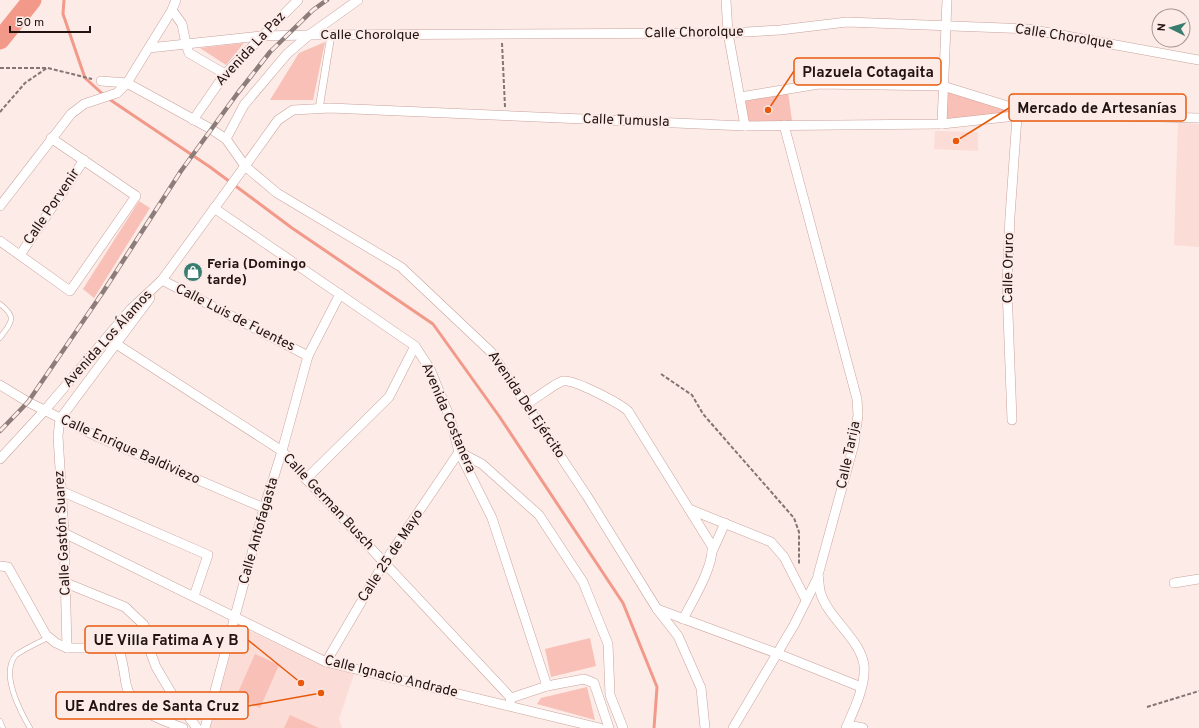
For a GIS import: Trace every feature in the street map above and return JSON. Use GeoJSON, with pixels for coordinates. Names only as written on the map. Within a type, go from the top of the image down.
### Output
{"type":"FeatureCollection","features":[{"type":"Feature","properties":{"kind":"street"},"geometry":{"type":"LineString","coordinates":[[0,206],[71,114],[84,104],[116,93],[127,83],[172,10],[176,0]]}},
{"type":"Feature","properties":{"kind":"street","name":"Avenida La Paz"},"geometry":{"type":"LineString","coordinates":[[193,120],[225,74],[298,0]]}},
{"type":"Feature","properties":{"kind":"street"},"geometry":{"type":"LineString","coordinates":[[226,139],[244,105],[287,54],[309,35],[358,0]]}},
{"type":"Feature","properties":{"kind":"street"},"geometry":{"type":"LineString","coordinates":[[726,0],[728,33],[745,126]]}},
{"type":"Feature","properties":{"kind":"street"},"geometry":{"type":"LineString","coordinates":[[942,124],[947,0]]}},
{"type":"Feature","properties":{"kind":"street"},"geometry":{"type":"LineString","coordinates":[[172,10],[182,24],[189,53],[225,74]]}},
{"type":"Feature","properties":{"kind":"street","name":"Calle Chorolque"},"geometry":{"type":"LineString","coordinates":[[149,48],[261,36],[728,33],[780,30],[847,22],[1028,29],[1199,60]]}},
{"type":"Feature","properties":{"kind":"street"},"geometry":{"type":"LineString","coordinates":[[319,108],[332,35]]}},
{"type":"Feature","properties":{"kind":"street"},"geometry":{"type":"LineString","coordinates":[[101,81],[127,83],[226,139],[245,166]]}},
{"type":"Feature","properties":{"kind":"street"},"geometry":{"type":"LineString","coordinates":[[740,97],[819,84],[943,86],[1033,114],[1199,118]]}},
{"type":"Feature","properties":{"kind":"street","name":"Calle Tumusla"},"geometry":{"type":"LineString","coordinates":[[245,166],[278,120],[292,110],[319,108],[745,126],[942,124],[1017,117],[1033,114]]}},
{"type":"Feature","properties":{"kind":"street","name":"Calle Oruro"},"geometry":{"type":"LineString","coordinates":[[1012,420],[1008,287],[1010,216],[1017,117]]}},
{"type":"Feature","properties":{"kind":"street","name":"Calle Tarija"},"geometry":{"type":"LineString","coordinates":[[784,125],[857,399],[858,415],[854,444],[818,575],[820,591],[828,608],[857,648],[864,665],[861,687],[847,727]]}},
{"type":"Feature","properties":{"kind":"street"},"geometry":{"type":"LineString","coordinates":[[0,241],[70,291],[136,196],[51,138]]}},
{"type":"Feature","properties":{"kind":"street","name":"Calle Porvenir"},"geometry":{"type":"LineString","coordinates":[[20,255],[84,160]]}},
{"type":"Feature","properties":{"kind":"street","name":"Avenida Los Álamos"},"geometry":{"type":"LineString","coordinates":[[0,459],[45,410],[131,309],[162,280],[245,166]]}},
{"type":"Feature","properties":{"kind":"street","name":"Avenida Del Ejército"},"geometry":{"type":"LineString","coordinates":[[245,166],[277,193],[401,268],[491,352],[587,496],[657,609],[678,636],[701,688],[705,728]]}},
{"type":"Feature","properties":{"kind":"street","name":"Avenida Costanera"},"geometry":{"type":"LineString","coordinates":[[214,208],[415,346],[430,369],[450,418],[459,452],[492,518],[547,686]]}},
{"type":"Feature","properties":{"kind":"street"},"geometry":{"type":"LineString","coordinates":[[60,419],[162,280]]}},
{"type":"Feature","properties":{"kind":"street","name":"Calle Luis de Fuentes"},"geometry":{"type":"LineString","coordinates":[[162,280],[308,356]]}},
{"type":"Feature","properties":{"kind":"street","name":"Calle Antofagasta"},"geometry":{"type":"LineString","coordinates":[[205,728],[264,508],[282,451],[308,356],[340,294]]}},
{"type":"Feature","properties":{"kind":"street","name":"Calle German Busch"},"geometry":{"type":"LineString","coordinates":[[107,338],[282,451],[510,702]]}},
{"type":"Feature","properties":{"kind":"street"},"geometry":{"type":"LineString","coordinates":[[306,479],[389,397],[415,346]]}},
{"type":"Feature","properties":{"kind":"street"},"geometry":{"type":"LineString","coordinates":[[526,404],[563,380],[572,381],[619,403],[628,411],[712,546],[712,552]]}},
{"type":"Feature","properties":{"kind":"street","name":"Calle Enrique Baldiviezo"},"geometry":{"type":"LineString","coordinates":[[0,385],[60,419],[98,437],[264,508]]}},
{"type":"Feature","properties":{"kind":"street","name":"Calle Gastón Suarez"},"geometry":{"type":"LineString","coordinates":[[60,419],[58,436],[64,534],[67,648]]}},
{"type":"Feature","properties":{"kind":"street"},"geometry":{"type":"LineString","coordinates":[[459,452],[482,464],[539,515],[583,582],[608,644],[610,695],[622,728]]}},
{"type":"Feature","properties":{"kind":"street","name":"Calle 25 de Mayo"},"geometry":{"type":"LineString","coordinates":[[326,662],[384,562],[459,452]]}},
{"type":"Feature","properties":{"kind":"street"},"geometry":{"type":"LineString","coordinates":[[61,491],[208,555],[194,596]]}},
{"type":"Feature","properties":{"kind":"street"},"geometry":{"type":"LineString","coordinates":[[689,509],[771,542],[784,557],[806,600]]}},
{"type":"Feature","properties":{"kind":"street"},"geometry":{"type":"LineString","coordinates":[[683,619],[700,588],[712,552],[725,523]]}},
{"type":"Feature","properties":{"kind":"street","name":"Calle Ignacio Andrade"},"geometry":{"type":"LineString","coordinates":[[64,534],[194,596],[326,662],[510,702],[600,728]]}},
{"type":"Feature","properties":{"kind":"street"},"geometry":{"type":"LineString","coordinates":[[0,566],[8,567],[49,637],[67,648],[86,648],[109,644],[119,650],[124,664],[126,685],[134,702],[147,713],[183,728]]}},
{"type":"Feature","properties":{"kind":"street"},"geometry":{"type":"LineString","coordinates":[[732,728],[794,625],[818,575]]}},
{"type":"Feature","properties":{"kind":"street"},"geometry":{"type":"LineString","coordinates":[[1174,583],[1199,579]]}},
{"type":"Feature","properties":{"kind":"street"},"geometry":{"type":"LineString","coordinates":[[66,583],[125,607],[144,625],[150,651],[156,667],[174,699],[197,728]]}},
{"type":"Feature","properties":{"kind":"street"},"geometry":{"type":"LineString","coordinates":[[657,609],[776,653],[861,687]]}},
{"type":"Feature","properties":{"kind":"street"},"geometry":{"type":"LineString","coordinates":[[510,702],[547,686],[584,679],[594,683],[609,728]]}},
{"type":"Feature","properties":{"kind":"street"},"geometry":{"type":"LineString","coordinates":[[847,727],[863,728]]}},
{"type":"Feature","properties":{"kind":"lane"},"geometry":{"type":"LineString","coordinates":[[0,304],[10,312],[11,317],[9,324],[0,338]]}},
{"type":"Feature","properties":{"kind":"lane"},"geometry":{"type":"LineString","coordinates":[[30,728],[9,692],[6,682],[8,667],[14,656],[49,637]]}},
{"type":"Feature","properties":{"kind":"lane"},"geometry":{"type":"LineString","coordinates":[[0,721],[3,728]]}},
{"type":"Feature","properties":{"kind":"path"},"geometry":{"type":"LineString","coordinates":[[502,35],[505,116]]}},
{"type":"Feature","properties":{"kind":"path"},"geometry":{"type":"LineString","coordinates":[[0,68],[48,68],[101,81]]}},
{"type":"Feature","properties":{"kind":"path"},"geometry":{"type":"LineString","coordinates":[[0,112],[25,83],[48,68]]}},
{"type":"Feature","properties":{"kind":"path"},"geometry":{"type":"LineString","coordinates":[[661,374],[692,395],[703,414],[794,518],[799,532],[799,586]]}},
{"type":"Feature","properties":{"kind":"path"},"geometry":{"type":"LineString","coordinates":[[1147,707],[1199,691]]}},
{"type":"Feature","properties":{"kind":"shaded area"},"geometry":{"type":"Polygon","coordinates":[[[325,42],[313,100],[270,100],[299,53],[325,42]]]}},
{"type":"Feature","properties":{"kind":"shaded area"},"geometry":{"type":"Polygon","coordinates":[[[244,43],[226,65],[200,48],[244,43]]]}},
{"type":"Feature","properties":{"kind":"shaded area"},"geometry":{"type":"Polygon","coordinates":[[[946,90],[1023,114],[946,121],[946,90]]]}},
{"type":"Feature","properties":{"kind":"shaded area"},"geometry":{"type":"Polygon","coordinates":[[[788,92],[792,121],[748,123],[743,100],[788,92]]]}},
{"type":"Feature","properties":{"kind":"shaded area"},"geometry":{"type":"Polygon","coordinates":[[[1178,123],[1199,124],[1199,247],[1174,245],[1178,123]]]}},
{"type":"Feature","properties":{"kind":"shaded area"},"geometry":{"type":"Polygon","coordinates":[[[935,131],[978,132],[978,151],[934,149],[935,131]]]}},
{"type":"Feature","properties":{"kind":"shaded area"},"geometry":{"type":"Polygon","coordinates":[[[139,201],[150,208],[94,298],[83,289],[139,201]]]}},
{"type":"Feature","properties":{"kind":"shaded area"},"geometry":{"type":"Polygon","coordinates":[[[248,630],[319,664],[354,674],[339,719],[342,728],[209,727],[236,636],[248,630]]]}},
{"type":"Feature","properties":{"kind":"shaded area"},"geometry":{"type":"Polygon","coordinates":[[[590,638],[596,666],[551,677],[545,649],[590,638]]]}},
{"type":"Feature","properties":{"kind":"shaded area"},"geometry":{"type":"Polygon","coordinates":[[[255,654],[279,665],[260,708],[236,697],[255,654]]]}},
{"type":"Feature","properties":{"kind":"shaded area"},"geometry":{"type":"Polygon","coordinates":[[[587,687],[595,720],[537,704],[541,698],[587,687]]]}},
{"type":"Feature","properties":{"kind":"shaded area"},"geometry":{"type":"Polygon","coordinates":[[[290,715],[319,728],[284,728],[290,715]]]}},
{"type":"Feature","properties":{"kind":"waterway"},"geometry":{"type":"LineString","coordinates":[[0,40],[32,0]]}},
{"type":"Feature","properties":{"kind":"waterway"},"geometry":{"type":"LineString","coordinates":[[64,0],[63,14],[85,78],[106,97],[210,167],[292,228],[433,324],[499,416],[623,603],[657,687],[654,728]]}},
{"type":"Feature","properties":{"kind":"railway"},"geometry":{"type":"LineString","coordinates":[[0,431],[28,402],[103,292],[181,171],[237,94],[270,52],[313,10],[327,0]]}},
{"type":"Feature","properties":{"kind":"place","name":"Plazuela Cotagaita"},"geometry":{"type":"Point","coordinates":[768,110]}},
{"type":"Feature","properties":{"kind":"place","name":"Mercado de Artesanías"},"geometry":{"type":"Point","coordinates":[956,141]}},
{"type":"Feature","properties":{"kind":"place","name":"Feria (Domingo tarde)"},"geometry":{"type":"Point","coordinates":[193,272]}},
{"type":"Feature","properties":{"kind":"place","name":"UE Villa Fatima A y B"},"geometry":{"type":"Point","coordinates":[301,683]}},
{"type":"Feature","properties":{"kind":"place","name":"UE Andres de Santa Cruz"},"geometry":{"type":"Point","coordinates":[321,693]}}]}
